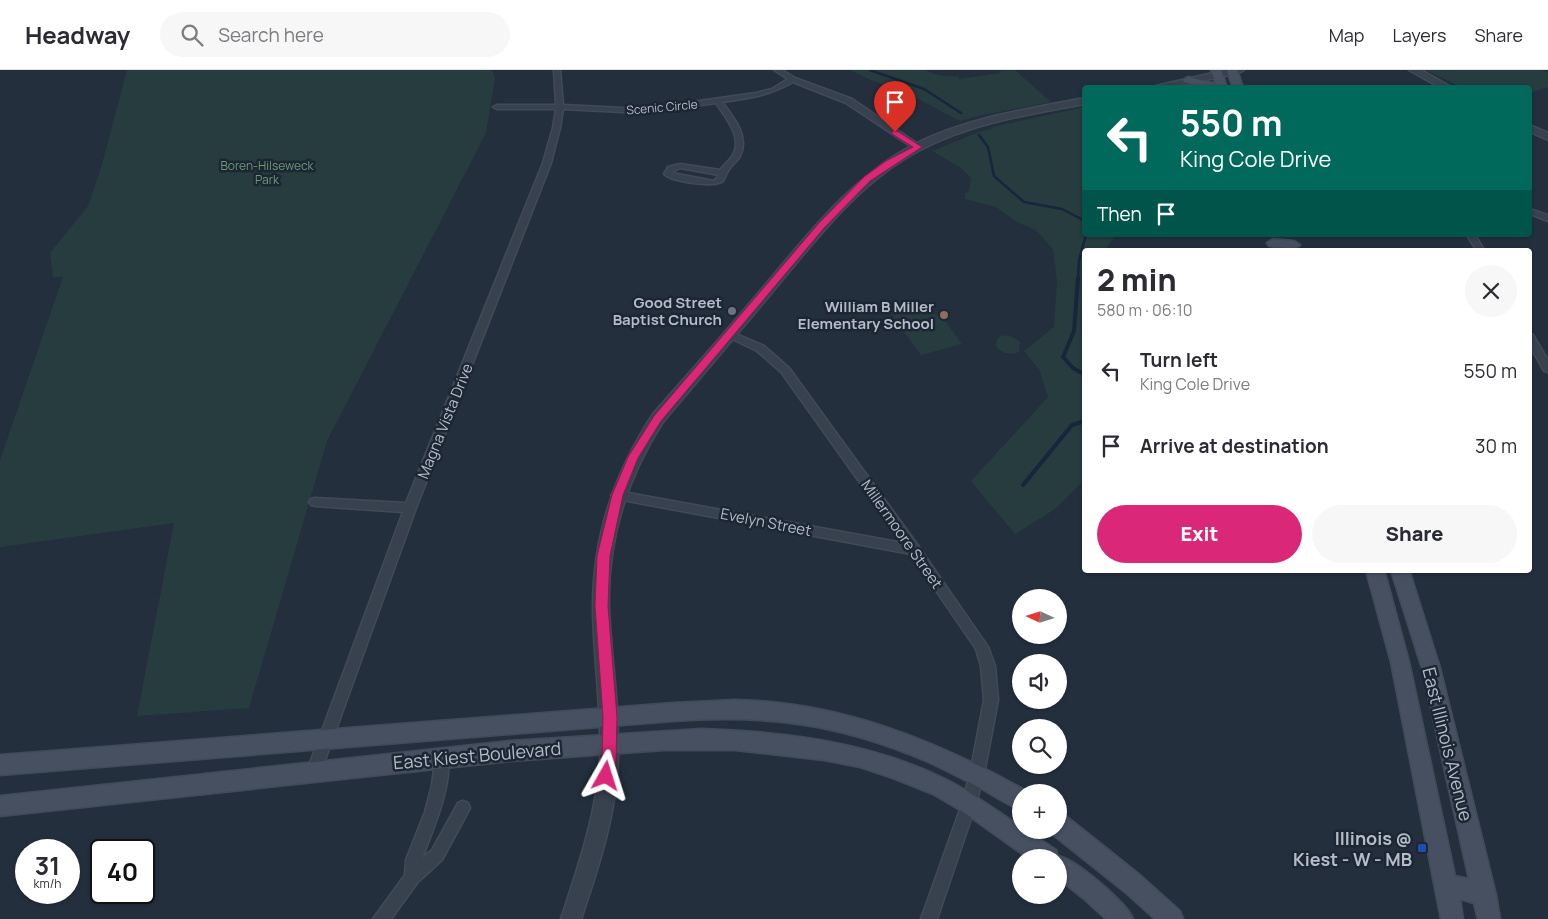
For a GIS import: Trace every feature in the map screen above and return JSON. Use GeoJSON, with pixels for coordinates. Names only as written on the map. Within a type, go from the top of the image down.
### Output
{"type":"FeatureCollection","features":[{"type":"Feature","properties":{"kind":"main road"},"geometry":{"type":"LineString","coordinates":[[1234,70],[1237,85]]}},
{"type":"Feature","properties":{"kind":"main road"},"geometry":{"type":"LineString","coordinates":[[1217,72],[1221,85]]}},
{"type":"Feature","properties":{"kind":"main road"},"geometry":{"type":"LineString","coordinates":[[1188,80],[1210,85]]}},
{"type":"Feature","properties":{"kind":"main road"},"geometry":{"type":"LineString","coordinates":[[1272,243],[1294,243]]}},
{"type":"Feature","properties":{"kind":"main road","name":"East Illinois Avenue"},"geometry":{"type":"LineString","coordinates":[[1375,573],[1400,662],[1452,919]]}},
{"type":"Feature","properties":{"kind":"main road","name":"East Illinois Avenue"},"geometry":{"type":"LineString","coordinates":[[1401,573],[1431,668],[1485,895],[1489,919]]}},
{"type":"Feature","properties":{"kind":"main road","name":"East Kiest Boulevard"},"geometry":{"type":"LineString","coordinates":[[0,765],[610,717],[696,711],[747,710],[776,711],[839,721],[896,738],[977,774],[1012,795]]}},
{"type":"Feature","properties":{"kind":"main road","name":"East Kiest Boulevard"},"geometry":{"type":"LineString","coordinates":[[0,806],[510,751],[710,739],[824,750],[860,757],[894,768],[940,787],[969,804],[1035,849]]}},
{"type":"Feature","properties":{"kind":"main road"},"geometry":{"type":"LineString","coordinates":[[1067,831],[1133,884],[1172,919]]}},
{"type":"Feature","properties":{"kind":"main road"},"geometry":{"type":"LineString","coordinates":[[1067,872],[1091,890],[1122,919]]}},
{"type":"Feature","properties":{"kind":"main road"},"geometry":{"type":"LineString","coordinates":[[1446,884],[1485,895]]}},
{"type":"Feature","properties":{"kind":"street","name":"Magna Vista Drive"},"geometry":{"type":"LineString","coordinates":[[314,771],[410,508],[547,163],[556,134],[561,107],[556,70]]}},
{"type":"Feature","properties":{"kind":"street"},"geometry":{"type":"LineString","coordinates":[[777,70],[793,79],[849,101],[918,147]]}},
{"type":"Feature","properties":{"kind":"street"},"geometry":{"type":"LineString","coordinates":[[1165,85],[1217,72],[1234,70]]}},
{"type":"Feature","properties":{"kind":"street"},"geometry":{"type":"LineString","coordinates":[[1414,70],[1443,85]]}},
{"type":"Feature","properties":{"kind":"street","name":"Scenic Circle"},"geometry":{"type":"LineString","coordinates":[[497,107],[561,107],[636,112],[766,93],[793,79]]}},
{"type":"Feature","properties":{"kind":"street"},"geometry":{"type":"LineString","coordinates":[[718,101],[741,139],[740,148],[735,158],[718,182],[714,183],[672,177],[668,172],[680,166],[724,173]]}},
{"type":"Feature","properties":{"kind":"street"},"geometry":{"type":"LineString","coordinates":[[571,919],[583,885],[599,827],[609,760],[610,717],[603,638],[602,585],[608,533],[617,495],[633,457],[648,432],[822,225],[861,186],[889,163],[941,137],[994,120],[1082,102]]}},
{"type":"Feature","properties":{"kind":"street"},"geometry":{"type":"LineString","coordinates":[[1532,129],[1548,137]]}},
{"type":"Feature","properties":{"kind":"street"},"geometry":{"type":"LineString","coordinates":[[1532,212],[1548,218]]}},
{"type":"Feature","properties":{"kind":"street"},"geometry":{"type":"LineString","coordinates":[[1472,237],[1479,248]]}},
{"type":"Feature","properties":{"kind":"street","name":"Millermoore Street"},"geometry":{"type":"LineString","coordinates":[[730,334],[757,345],[773,356],[785,370],[915,550],[982,647],[988,666],[991,700],[977,774],[969,804],[929,919]]}},
{"type":"Feature","properties":{"kind":"street"},"geometry":{"type":"LineString","coordinates":[[1532,341],[1548,369]]}},
{"type":"Feature","properties":{"kind":"street","name":"Evelyn Street"},"geometry":{"type":"LineString","coordinates":[[617,495],[915,550]]}},
{"type":"Feature","properties":{"kind":"street"},"geometry":{"type":"LineString","coordinates":[[315,502],[410,508]]}},
{"type":"Feature","properties":{"kind":"street"},"geometry":{"type":"LineString","coordinates":[[412,878],[414,860],[432,812],[439,785],[441,759]]}},
{"type":"Feature","properties":{"kind":"street"},"geometry":{"type":"LineString","coordinates":[[381,919],[412,878],[437,855],[463,808]]}},
{"type":"Feature","properties":{"kind":"green space","name":"Boren-Hilseweck Park"},"geometry":{"type":"Polygon","coordinates":[[[127,70],[492,70],[495,78],[486,133],[327,441],[249,708],[137,716],[174,523],[0,547],[0,460],[63,277],[53,277],[50,253],[88,206],[101,168],[127,70]]]}},
{"type":"Feature","properties":{"kind":"green space"},"geometry":{"type":"Polygon","coordinates":[[[850,70],[925,70],[941,76],[958,76],[960,79],[1015,70],[1051,102],[960,121],[914,97],[850,70]]]}},
{"type":"Feature","properties":{"kind":"green space"},"geometry":{"type":"Polygon","coordinates":[[[1425,70],[1542,70],[1548,73],[1548,87],[1532,92],[1532,85],[1457,85],[1425,70]]]}},
{"type":"Feature","properties":{"kind":"green space"},"geometry":{"type":"Polygon","coordinates":[[[1082,108],[1082,237],[1114,237],[1106,248],[1082,248],[1082,482],[1055,509],[1015,534],[971,481],[1048,397],[1039,369],[1024,351],[1054,327],[1057,281],[1053,249],[1036,230],[1017,222],[996,207],[965,199],[965,194],[969,191],[971,178],[960,167],[932,151],[992,127],[1082,108]]]}},
{"type":"Feature","properties":{"kind":"green space"},"geometry":{"type":"Polygon","coordinates":[[[913,301],[920,309],[942,317],[962,344],[921,355],[887,308],[913,301]]]}},
{"type":"Feature","properties":{"kind":"green space"},"geometry":{"type":"Polygon","coordinates":[[[1004,335],[1013,337],[1020,342],[1019,352],[1006,353],[995,345],[998,338],[1004,335]]]}},
{"type":"Feature","properties":{"kind":"waterway"},"geometry":{"type":"LineString","coordinates":[[870,70],[924,89],[961,113]]}},
{"type":"Feature","properties":{"kind":"waterway"},"geometry":{"type":"LineString","coordinates":[[979,135],[988,147],[994,176],[1024,202],[1062,209],[1082,219]]}},
{"type":"Feature","properties":{"kind":"waterway"},"geometry":{"type":"LineString","coordinates":[[1082,248],[1085,237]]}},
{"type":"Feature","properties":{"kind":"waterway"},"geometry":{"type":"LineString","coordinates":[[1078,279],[1079,260],[1082,249]]}},
{"type":"Feature","properties":{"kind":"waterway"},"geometry":{"type":"LineString","coordinates":[[1078,278],[1074,331],[1063,357],[1073,368],[1082,373]]}},
{"type":"Feature","properties":{"kind":"waterway"},"geometry":{"type":"LineString","coordinates":[[1023,485],[1072,425],[1082,422]]}},
{"type":"Feature","properties":{"kind":"place","name":"Good Street Baptist Church"},"geometry":{"type":"Point","coordinates":[732,311]}},
{"type":"Feature","properties":{"kind":"place","name":"William B Miller Elementary School"},"geometry":{"type":"Point","coordinates":[944,315]}},
{"type":"Feature","properties":{"kind":"place","name":"Illinois @ Kiest - W - MB"},"geometry":{"type":"Point","coordinates":[1422,848]}},
{"type":"Feature","properties":{"kind":"route"},"geometry":{"type":"LineString","coordinates":[[606,776],[609,760],[610,717],[603,638],[602,585],[604,556],[617,495],[633,457],[644,437],[658,418],[822,225],[867,179],[889,163],[918,147],[895,132]]}}]}
